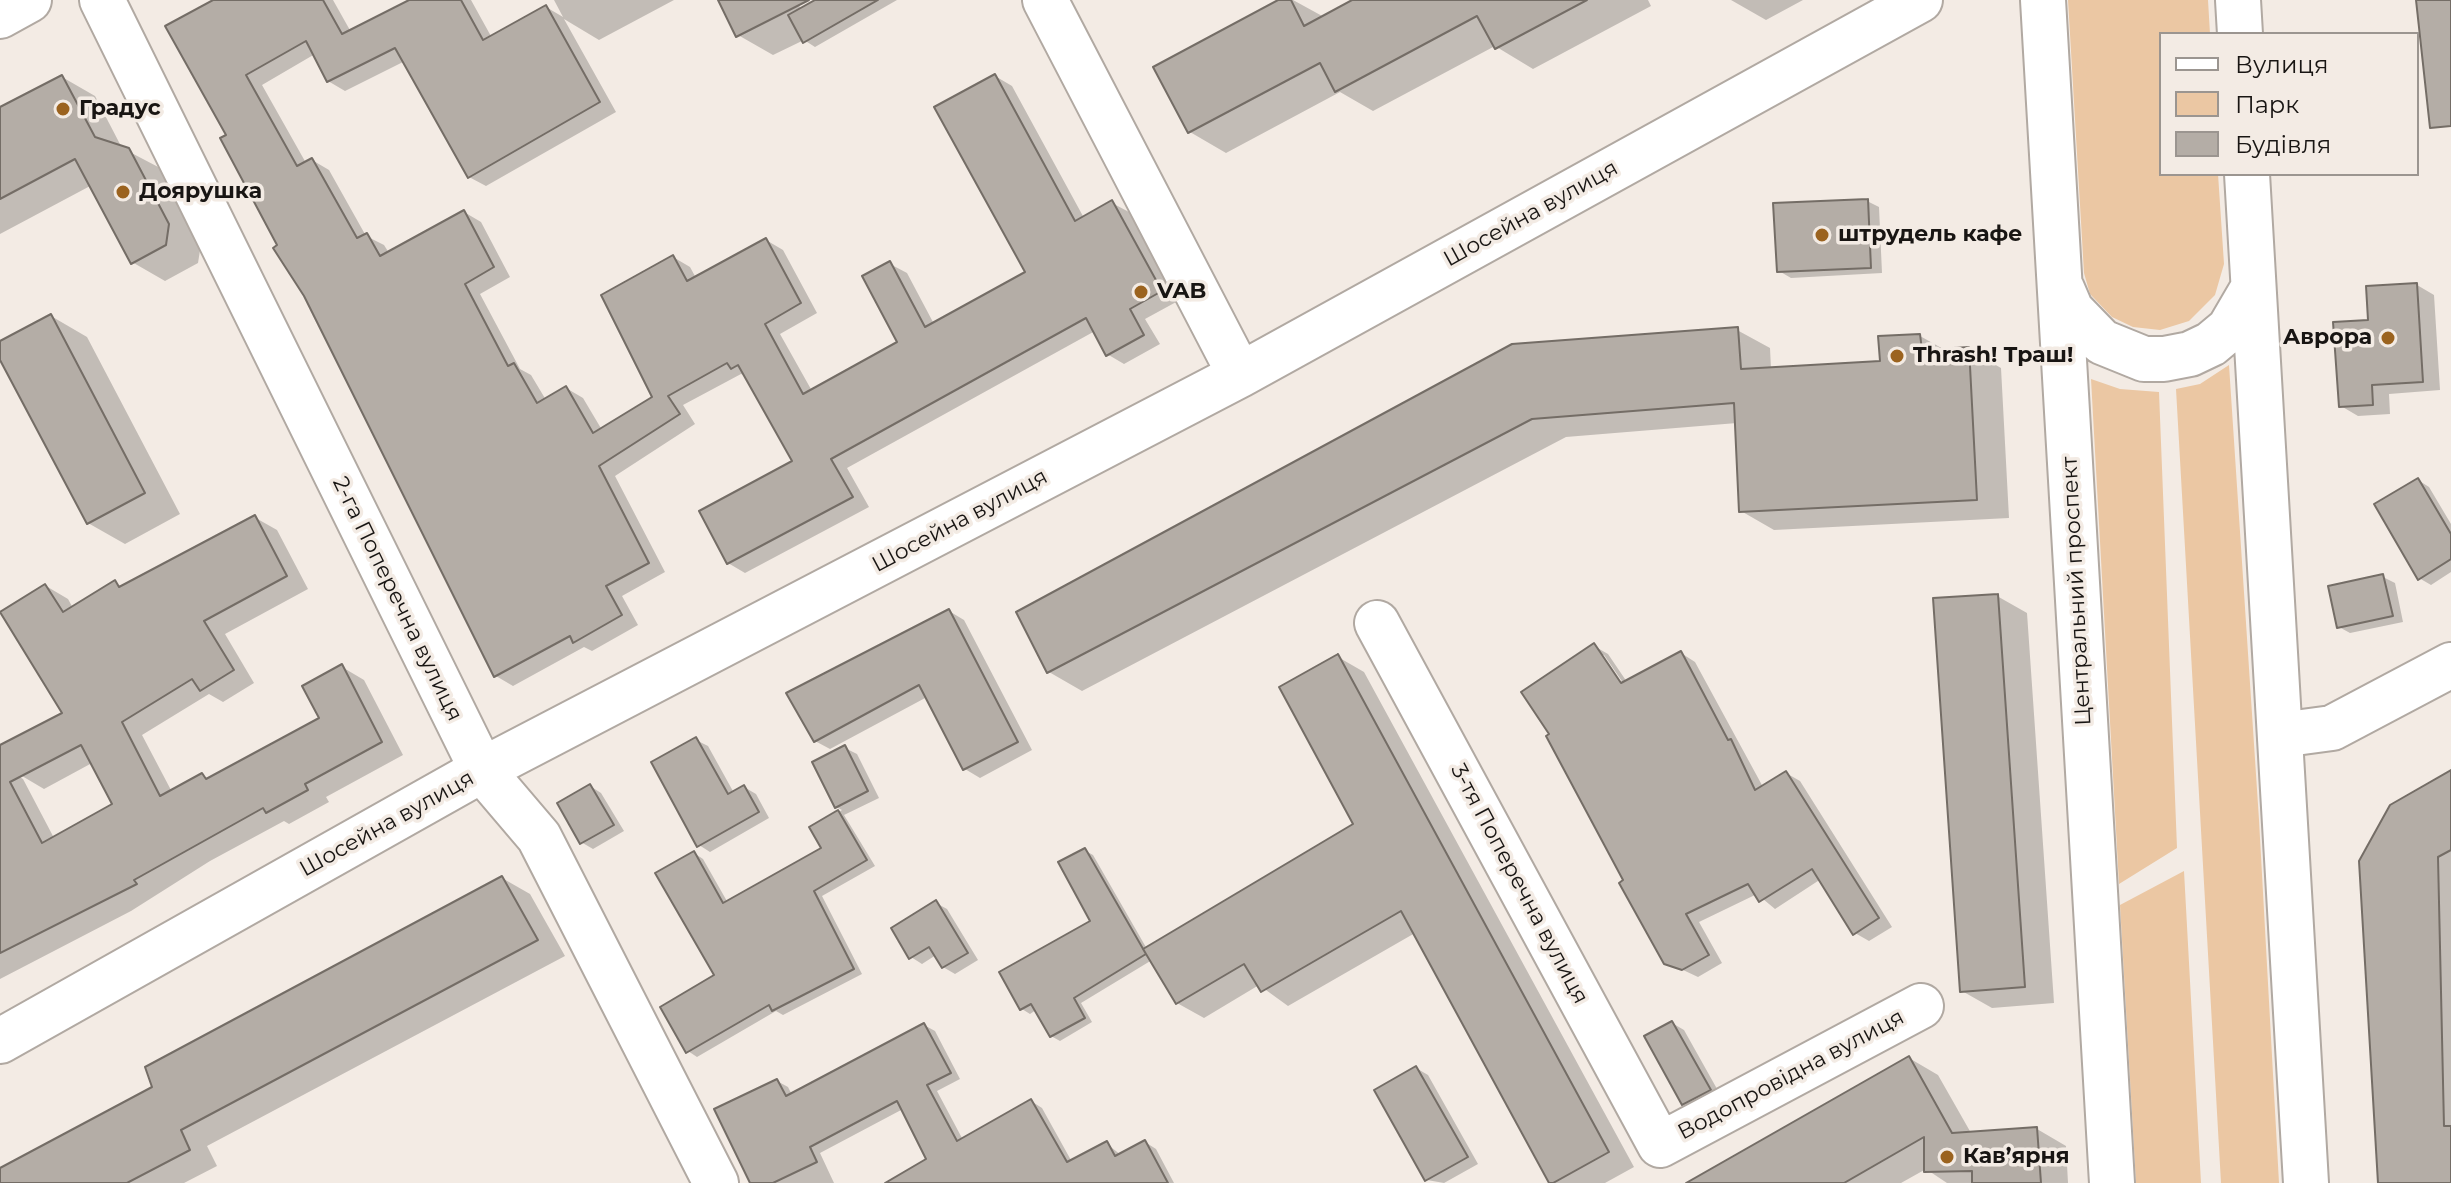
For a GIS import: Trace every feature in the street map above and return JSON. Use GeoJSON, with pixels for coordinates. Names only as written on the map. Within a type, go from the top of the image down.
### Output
{"type":"FeatureCollection","features":[{"type":"Feature","properties":{"kind":"street"},"geometry":{"type":"LineString","coordinates":[[0,16],[29,0]]}},
{"type":"Feature","properties":{"kind":"street","name":"2-га Поперечна вулиця"},"geometry":{"type":"LineString","coordinates":[[102,0],[482,770],[539,837],[716,1183]]}},
{"type":"Feature","properties":{"kind":"street"},"geometry":{"type":"LineString","coordinates":[[1045,0],[1240,375]]}},
{"type":"Feature","properties":{"kind":"street","name":"Шосейна вулиця"},"geometry":{"type":"LineString","coordinates":[[0,1041],[482,770],[1240,375],[1920,0]]}},
{"type":"Feature","properties":{"kind":"street","name":"Центральний проспект"},"geometry":{"type":"LineString","coordinates":[[2043,0],[2112,1183]]}},
{"type":"Feature","properties":{"kind":"street"},"geometry":{"type":"LineString","coordinates":[[2238,0],[2240,32]]}},
{"type":"Feature","properties":{"kind":"street"},"geometry":{"type":"LineString","coordinates":[[2247,176],[2306,1183]]}},
{"type":"Feature","properties":{"kind":"street"},"geometry":{"type":"LineString","coordinates":[[2061,287],[2071,310],[2102,342],[2144,359],[2190,354],[2211,344],[2236,320],[2253,288]]}},
{"type":"Feature","properties":{"kind":"street","name":"3-тя Поперечна вулиця"},"geometry":{"type":"LineString","coordinates":[[1377,623],[1660,1145]]}},
{"type":"Feature","properties":{"kind":"street"},"geometry":{"type":"LineString","coordinates":[[2280,735],[2332,728],[2451,665]]}},
{"type":"Feature","properties":{"kind":"street","name":"Водопровідна вулиця"},"geometry":{"type":"LineString","coordinates":[[1660,1145],[1921,1006]]}},
{"type":"Feature","properties":{"kind":"green space"},"geometry":{"type":"Polygon","coordinates":[[[2068,0],[2208,0],[2210,32],[2159,32],[2159,176],[2218,176],[2224,264],[2215,295],[2189,321],[2160,330],[2133,327],[2112,317],[2090,294],[2084,273],[2068,0]]]}},
{"type":"Feature","properties":{"kind":"green space"},"geometry":{"type":"Polygon","coordinates":[[[2229,365],[2279,1183],[2221,1183],[2176,389],[2200,384],[2229,365]]]}},
{"type":"Feature","properties":{"kind":"green space"},"geometry":{"type":"Polygon","coordinates":[[[2091,379],[2120,389],[2159,392],[2177,848],[2119,884],[2091,379]]]}},
{"type":"Feature","properties":{"kind":"green space"},"geometry":{"type":"Polygon","coordinates":[[[2184,871],[2201,1183],[2136,1183],[2120,905],[2184,871]]]}},
{"type":"Feature","properties":{"kind":"building"},"geometry":{"type":"Polygon","coordinates":[[[213,0],[323,0],[342,34],[409,0],[461,0],[483,40],[546,5],[600,102],[468,178],[395,48],[327,82],[306,41],[246,75],[297,166],[312,158],[357,238],[367,233],[380,256],[464,210],[494,267],[465,284],[508,366],[514,363],[537,403],[566,386],[593,433],[652,397],[601,295],[673,255],[687,281],[766,238],[801,303],[765,324],[803,394],[897,342],[862,276],[890,261],[925,327],[1025,272],[934,107],[995,74],[1075,221],[1112,200],[1162,291],[1130,309],[1144,335],[1106,356],[1086,318],[831,459],[853,497],[727,564],[699,511],[792,461],[738,365],[731,369],[727,363],[668,396],[680,414],[599,466],[649,563],[606,586],[622,615],[573,643],[570,636],[494,677],[304,296],[273,248],[277,245],[220,138],[226,135],[165,26],[213,0]]]}},
{"type":"Feature","properties":{"kind":"building"},"geometry":{"type":"Polygon","coordinates":[[[718,0],[809,0],[736,37],[718,0]]]}},
{"type":"Feature","properties":{"kind":"building"},"geometry":{"type":"Polygon","coordinates":[[[815,0],[878,0],[803,43],[788,15],[815,0]]]}},
{"type":"Feature","properties":{"kind":"building"},"geometry":{"type":"Polygon","coordinates":[[[1278,0],[1291,0],[1304,26],[1352,0],[1587,0],[1495,49],[1477,16],[1335,92],[1320,63],[1188,133],[1153,67],[1278,0]]]}},
{"type":"Feature","properties":{"kind":"building"},"geometry":{"type":"Polygon","coordinates":[[[2416,0],[2451,0],[2451,126],[2430,128],[2416,0]]]}},
{"type":"Feature","properties":{"kind":"building"},"geometry":{"type":"Polygon","coordinates":[[[62,75],[95,137],[129,148],[169,224],[166,245],[131,264],[75,159],[0,199],[0,107],[62,75]]]}},
{"type":"Feature","properties":{"kind":"building","name":"штрудель кафе"},"geometry":{"type":"Polygon","coordinates":[[[1868,199],[1871,268],[1777,272],[1773,203],[1868,199]]]}},
{"type":"Feature","properties":{"kind":"building"},"geometry":{"type":"Polygon","coordinates":[[[2417,283],[2423,382],[2372,385],[2373,405],[2339,407],[2333,322],[2368,320],[2366,286],[2417,283]]]}},
{"type":"Feature","properties":{"kind":"building"},"geometry":{"type":"Polygon","coordinates":[[[51,314],[145,493],[87,524],[0,360],[0,341],[51,314]]]}},
{"type":"Feature","properties":{"kind":"building"},"geometry":{"type":"Polygon","coordinates":[[[1738,327],[1741,369],[1880,361],[1878,336],[1920,334],[1922,350],[1969,347],[1977,500],[1739,512],[1734,403],[1532,419],[1047,673],[1016,612],[1512,344],[1738,327]]]}},
{"type":"Feature","properties":{"kind":"building"},"geometry":{"type":"Polygon","coordinates":[[[2418,478],[2451,534],[2451,559],[2418,580],[2374,504],[2418,478]]]}},
{"type":"Feature","properties":{"kind":"building"},"geometry":{"type":"Polygon","coordinates":[[[255,515],[287,576],[204,621],[234,670],[200,691],[192,679],[122,722],[160,796],[202,773],[206,779],[319,718],[302,686],[342,664],[382,742],[305,784],[308,790],[266,813],[263,808],[134,880],[137,884],[0,953],[0,745],[62,713],[0,612],[45,584],[63,612],[115,580],[119,587],[255,515]],[[81,745],[10,782],[42,843],[112,804],[81,745]]]}},
{"type":"Feature","properties":{"kind":"building"},"geometry":{"type":"Polygon","coordinates":[[[2383,574],[2393,616],[2337,628],[2328,586],[2383,574]]]}},
{"type":"Feature","properties":{"kind":"building"},"geometry":{"type":"Polygon","coordinates":[[[1998,594],[2025,987],[1960,992],[1933,598],[1998,594]]]}},
{"type":"Feature","properties":{"kind":"building"},"geometry":{"type":"Polygon","coordinates":[[[949,609],[1018,742],[963,770],[919,685],[814,742],[786,693],[949,609]]]}},
{"type":"Feature","properties":{"kind":"building"},"geometry":{"type":"Polygon","coordinates":[[[1594,643],[1621,683],[1681,651],[1728,740],[1731,739],[1755,790],[1786,771],[1879,918],[1853,935],[1812,869],[1759,902],[1748,884],[1686,914],[1709,955],[1682,970],[1664,964],[1619,883],[1623,880],[1546,736],[1549,734],[1521,692],[1594,643]]]}},
{"type":"Feature","properties":{"kind":"building"},"geometry":{"type":"Polygon","coordinates":[[[1338,654],[1609,1152],[1553,1183],[1549,1183],[1401,911],[1261,992],[1244,964],[1176,1004],[1143,949],[1353,824],[1279,687],[1338,654]]]}},
{"type":"Feature","properties":{"kind":"building"},"geometry":{"type":"Polygon","coordinates":[[[696,737],[728,794],[744,785],[759,812],[697,847],[651,762],[696,737]]]}},
{"type":"Feature","properties":{"kind":"building"},"geometry":{"type":"Polygon","coordinates":[[[845,745],[868,791],[835,808],[812,762],[845,745]]]}},
{"type":"Feature","properties":{"kind":"building"},"geometry":{"type":"Polygon","coordinates":[[[2451,770],[2451,850],[2438,857],[2444,1126],[2451,1126],[2451,1183],[2378,1183],[2359,861],[2390,805],[2451,770]]]}},
{"type":"Feature","properties":{"kind":"building"},"geometry":{"type":"Polygon","coordinates":[[[590,784],[614,825],[580,844],[557,803],[590,784]]]}},
{"type":"Feature","properties":{"kind":"building"},"geometry":{"type":"Polygon","coordinates":[[[838,810],[867,860],[814,891],[854,969],[772,1011],[769,1005],[686,1053],[660,1007],[714,975],[655,873],[694,851],[723,903],[821,848],[809,827],[838,810]]]}},
{"type":"Feature","properties":{"kind":"building"},"geometry":{"type":"Polygon","coordinates":[[[1085,848],[1146,954],[1074,998],[1085,1018],[1050,1037],[1031,1004],[1020,1010],[999,972],[1090,921],[1058,862],[1085,848]]]}},
{"type":"Feature","properties":{"kind":"building"},"geometry":{"type":"Polygon","coordinates":[[[502,876],[538,940],[181,1130],[190,1150],[127,1183],[0,1183],[0,1168],[152,1087],[145,1067],[502,876]]]}},
{"type":"Feature","properties":{"kind":"building"},"geometry":{"type":"Polygon","coordinates":[[[936,900],[968,953],[942,968],[929,947],[909,959],[891,928],[936,900]]]}},
{"type":"Feature","properties":{"kind":"building"},"geometry":{"type":"Polygon","coordinates":[[[1672,1021],[1711,1090],[1682,1105],[1644,1036],[1672,1021]]]}},
{"type":"Feature","properties":{"kind":"building"},"geometry":{"type":"Polygon","coordinates":[[[924,1023],[951,1073],[927,1085],[957,1141],[1031,1099],[1067,1162],[1107,1141],[1115,1156],[1145,1140],[1168,1183],[885,1183],[926,1159],[897,1101],[810,1147],[817,1162],[773,1183],[750,1183],[714,1109],[777,1079],[786,1096],[924,1023]]]}},
{"type":"Feature","properties":{"kind":"building"},"geometry":{"type":"Polygon","coordinates":[[[1909,1056],[1952,1133],[2037,1127],[2041,1183],[1972,1183],[1972,1171],[1924,1172],[1924,1137],[1844,1183],[1686,1183],[1909,1056]]]}},
{"type":"Feature","properties":{"kind":"building"},"geometry":{"type":"Polygon","coordinates":[[[1416,1066],[1468,1157],[1425,1181],[1374,1090],[1416,1066]]]}},
{"type":"Feature","properties":{"kind":"place","name":"Градус"},"geometry":{"type":"Point","coordinates":[63,109]}},
{"type":"Feature","properties":{"kind":"place","name":"Доярушка"},"geometry":{"type":"Point","coordinates":[123,192]}},
{"type":"Feature","properties":{"kind":"place","name":"штрудель кафе"},"geometry":{"type":"Point","coordinates":[1822,235]}},
{"type":"Feature","properties":{"kind":"place","name":"VAB"},"geometry":{"type":"Point","coordinates":[1141,292]}},
{"type":"Feature","properties":{"kind":"place","name":"Аврора"},"geometry":{"type":"Point","coordinates":[2388,338]}},
{"type":"Feature","properties":{"kind":"place","name":"Thrash! Траш!"},"geometry":{"type":"Point","coordinates":[1897,356]}},
{"type":"Feature","properties":{"kind":"place","name":"Кав’ярня"},"geometry":{"type":"Point","coordinates":[1947,1157]}}]}
